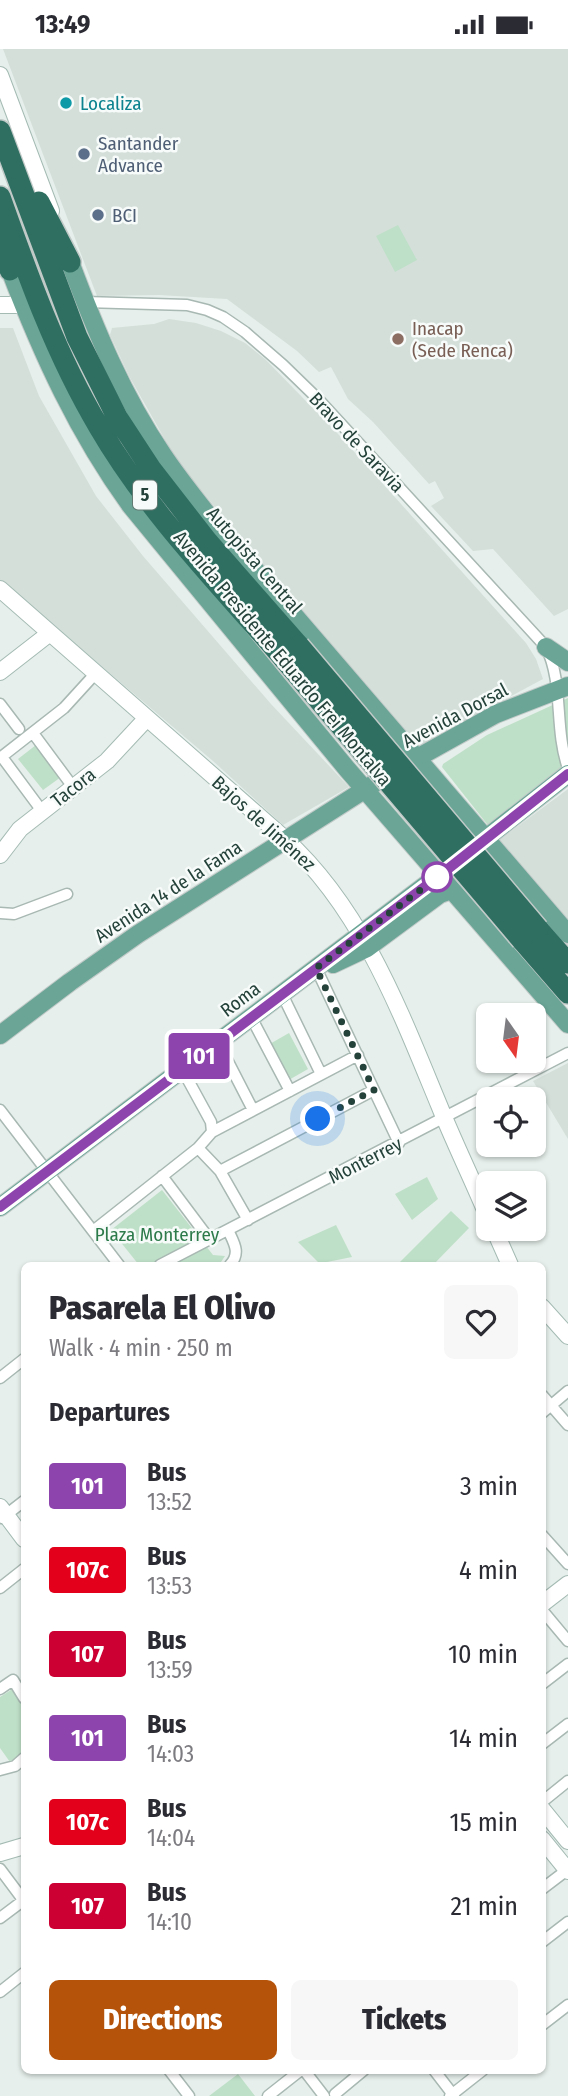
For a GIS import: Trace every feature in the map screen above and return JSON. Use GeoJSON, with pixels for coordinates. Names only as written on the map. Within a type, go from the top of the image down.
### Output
{"type":"FeatureCollection","features":[{"type":"Feature","properties":{"kind":"highway"},"geometry":{"type":"LineString","coordinates":[[0,129],[70,262]]}},
{"type":"Feature","properties":{"kind":"highway","name":"Autopista Central"},"geometry":{"type":"LineString","coordinates":[[0,129],[77,337],[117,417],[151,469],[292,653],[530,935],[568,993]]}},
{"type":"Feature","properties":{"kind":"highway","name":"Autopista Central"},"geometry":{"type":"LineString","coordinates":[[0,197],[50,331],[100,429],[150,502],[292,653]]}},
{"type":"Feature","properties":{"kind":"highway"},"geometry":{"type":"LineString","coordinates":[[0,236],[10,270]]}},
{"type":"Feature","properties":{"kind":"highway","name":"Autopista Central"},"geometry":{"type":"LineString","coordinates":[[530,935],[568,963]]}},
{"type":"Feature","properties":{"kind":"main road","name":"Avenida Presidente Eduardo Frei Montalva"},"geometry":{"type":"LineString","coordinates":[[70,262],[121,384],[163,456],[208,515],[568,934]]}},
{"type":"Feature","properties":{"kind":"main road","name":"Avenida Presidente Eduardo Frei Montalva"},"geometry":{"type":"LineString","coordinates":[[10,270],[60,390],[114,482],[146,526],[365,789],[568,1024]]}},
{"type":"Feature","properties":{"kind":"main road"},"geometry":{"type":"LineString","coordinates":[[546,647],[568,662]]}},
{"type":"Feature","properties":{"kind":"main road","name":"Avenida Dorsal"},"geometry":{"type":"LineString","coordinates":[[365,789],[496,714],[562,688]]}},
{"type":"Feature","properties":{"kind":"main road"},"geometry":{"type":"LineString","coordinates":[[315,728],[316,711],[324,699],[343,689],[359,690]]}},
{"type":"Feature","properties":{"kind":"main road"},"geometry":{"type":"LineString","coordinates":[[439,876],[568,774]]}},
{"type":"Feature","properties":{"kind":"main road","name":"Avenida 14 de la Fama"},"geometry":{"type":"LineString","coordinates":[[0,1035],[138,934],[365,789]]}},
{"type":"Feature","properties":{"kind":"main road","name":"Roma"},"geometry":{"type":"LineString","coordinates":[[0,1207],[316,968],[364,941],[439,876]]}},
{"type":"Feature","properties":{"kind":"main road"},"geometry":{"type":"LineString","coordinates":[[364,941],[451,890]]}},
{"type":"Feature","properties":{"kind":"street","name":"Avenida Presidente Eduardo Frei Montalva"},"geometry":{"type":"LineString","coordinates":[[0,75],[70,262]]}},
{"type":"Feature","properties":{"kind":"street","name":"Avenida Presidente Eduardo Frei Montalva"},"geometry":{"type":"LineString","coordinates":[[0,246],[10,270]]}},
{"type":"Feature","properties":{"kind":"street","name":"Bravo de Saravia"},"geometry":{"type":"LineString","coordinates":[[85,302],[187,305],[208,310],[245,332],[283,365],[318,399],[546,647],[562,688],[561,743],[568,768]]}},
{"type":"Feature","properties":{"kind":"street"},"geometry":{"type":"LineString","coordinates":[[0,305],[23,305]]}},
{"type":"Feature","properties":{"kind":"street","name":"Bajos de Jiménez"},"geometry":{"type":"LineString","coordinates":[[0,589],[285,839],[321,874],[364,941],[417,1053],[476,1190]]}},
{"type":"Feature","properties":{"kind":"street"},"geometry":{"type":"LineString","coordinates":[[0,672],[50,633]]}},
{"type":"Feature","properties":{"kind":"street"},"geometry":{"type":"LineString","coordinates":[[42,811],[1,758],[64,708],[96,674]]}},
{"type":"Feature","properties":{"kind":"street"},"geometry":{"type":"LineString","coordinates":[[0,704],[19,729]]}},
{"type":"Feature","properties":{"kind":"street","name":"Tacora"},"geometry":{"type":"LineString","coordinates":[[0,855],[20,829],[107,761],[147,718]]}},
{"type":"Feature","properties":{"kind":"street"},"geometry":{"type":"LineString","coordinates":[[33,733],[73,787]]}},
{"type":"Feature","properties":{"kind":"street"},"geometry":{"type":"LineString","coordinates":[[0,913],[14,914],[67,894]]}},
{"type":"Feature","properties":{"kind":"street"},"geometry":{"type":"LineString","coordinates":[[316,968],[398,1143]]}},
{"type":"Feature","properties":{"kind":"street"},"geometry":{"type":"LineString","coordinates":[[282,994],[321,1075]]}},
{"type":"Feature","properties":{"kind":"street"},"geometry":{"type":"LineString","coordinates":[[251,1017],[290,1091]]}},
{"type":"Feature","properties":{"kind":"street"},"geometry":{"type":"LineString","coordinates":[[218,1042],[253,1110]]}},
{"type":"Feature","properties":{"kind":"street","name":"Monterrey"},"geometry":{"type":"LineString","coordinates":[[166,1262],[568,1053]]}},
{"type":"Feature","properties":{"kind":"street"},"geometry":{"type":"LineString","coordinates":[[93,1231],[198,1148],[212,1132],[358,1055]]}},
{"type":"Feature","properties":{"kind":"street"},"geometry":{"type":"LineString","coordinates":[[182,1069],[211,1122],[212,1132]]}},
{"type":"Feature","properties":{"kind":"street"},"geometry":{"type":"LineString","coordinates":[[220,1171],[374,1090]]}},
{"type":"Feature","properties":{"kind":"street"},"geometry":{"type":"LineString","coordinates":[[0,1109],[118,1262]]}},
{"type":"Feature","properties":{"kind":"street"},"geometry":{"type":"LineString","coordinates":[[198,1148],[220,1171],[248,1220]]}},
{"type":"Feature","properties":{"kind":"street"},"geometry":{"type":"LineString","coordinates":[[162,1176],[210,1240]]}},
{"type":"Feature","properties":{"kind":"street"},"geometry":{"type":"LineString","coordinates":[[228,1230],[237,1251],[232,1262]]}},
{"type":"Feature","properties":{"kind":"street"},"geometry":{"type":"LineString","coordinates":[[499,1241],[509,1262]]}},
{"type":"Feature","properties":{"kind":"street"},"geometry":{"type":"LineString","coordinates":[[546,1311],[568,1336]]}},
{"type":"Feature","properties":{"kind":"street"},"geometry":{"type":"LineString","coordinates":[[0,1378],[21,1362]]}},
{"type":"Feature","properties":{"kind":"street"},"geometry":{"type":"LineString","coordinates":[[568,1391],[547,1409],[568,1425]]}},
{"type":"Feature","properties":{"kind":"street"},"geometry":{"type":"LineString","coordinates":[[21,1503],[2,1514],[21,1536]]}},
{"type":"Feature","properties":{"kind":"street"},"geometry":{"type":"LineString","coordinates":[[546,1539],[568,1564]]}},
{"type":"Feature","properties":{"kind":"street"},"geometry":{"type":"LineString","coordinates":[[0,1588],[21,1571]]}},
{"type":"Feature","properties":{"kind":"street"},"geometry":{"type":"LineString","coordinates":[[546,1601],[568,1584]]}},
{"type":"Feature","properties":{"kind":"street"},"geometry":{"type":"LineString","coordinates":[[546,1615],[568,1641]]}},
{"type":"Feature","properties":{"kind":"street"},"geometry":{"type":"LineString","coordinates":[[546,1681],[568,1664]]}},
{"type":"Feature","properties":{"kind":"street"},"geometry":{"type":"LineString","coordinates":[[0,1689],[13,1680],[21,1693]]}},
{"type":"Feature","properties":{"kind":"street"},"geometry":{"type":"LineString","coordinates":[[546,1741],[568,1724]]}},
{"type":"Feature","properties":{"kind":"street"},"geometry":{"type":"LineString","coordinates":[[0,1770],[15,1766],[21,1761]]}},
{"type":"Feature","properties":{"kind":"street"},"geometry":{"type":"LineString","coordinates":[[546,1799],[568,1781]]}},
{"type":"Feature","properties":{"kind":"street"},"geometry":{"type":"LineString","coordinates":[[546,1814],[568,1841]]}},
{"type":"Feature","properties":{"kind":"street"},"geometry":{"type":"LineString","coordinates":[[546,1844],[568,1870],[546,1886]]}},
{"type":"Feature","properties":{"kind":"street"},"geometry":{"type":"LineString","coordinates":[[0,1853],[21,1847]]}},
{"type":"Feature","properties":{"kind":"street"},"geometry":{"type":"LineString","coordinates":[[0,1869],[21,1896]]}},
{"type":"Feature","properties":{"kind":"street"},"geometry":{"type":"LineString","coordinates":[[0,1918],[21,1902]]}},
{"type":"Feature","properties":{"kind":"street"},"geometry":{"type":"LineString","coordinates":[[546,1939],[568,1922]]}},
{"type":"Feature","properties":{"kind":"street"},"geometry":{"type":"LineString","coordinates":[[0,1992],[21,1975]]}},
{"type":"Feature","properties":{"kind":"street"},"geometry":{"type":"LineString","coordinates":[[546,2022],[568,2005]]}},
{"type":"Feature","properties":{"kind":"street"},"geometry":{"type":"LineString","coordinates":[[172,2074],[189,2096]]}},
{"type":"Feature","properties":{"kind":"street"},"geometry":{"type":"LineString","coordinates":[[268,2096],[297,2074]]}},
{"type":"Feature","properties":{"kind":"street"},"geometry":{"type":"LineString","coordinates":[[306,2074],[330,2095],[359,2074]]}},
{"type":"Feature","properties":{"kind":"street"},"geometry":{"type":"LineString","coordinates":[[437,2074],[452,2095],[478,2074]]}},
{"type":"Feature","properties":{"kind":"shaded area"},"geometry":{"type":"Polygon","coordinates":[[[3,49],[568,49],[568,609],[554,616],[493,549],[473,551],[431,506],[444,498],[435,481],[429,484],[373,422],[348,399],[331,367],[319,372],[297,351],[227,299],[159,295],[97,296],[3,49]]]}},
{"type":"Feature","properties":{"kind":"shaded area"},"geometry":{"type":"Polygon","coordinates":[[[169,319],[196,323],[221,331],[245,343],[265,359],[339,435],[526,643],[536,659],[543,679],[418,746],[315,628],[177,461],[129,376],[110,335],[112,328],[154,324],[169,319]]]}},
{"type":"Feature","properties":{"kind":"shaded area"},"geometry":{"type":"Polygon","coordinates":[[[0,328],[13,328],[39,396],[96,496],[143,556],[271,704],[349,787],[283,825],[213,761],[0,580],[0,328]]]}},
{"type":"Feature","properties":{"kind":"shaded area"},"geometry":{"type":"Polygon","coordinates":[[[568,789],[568,922],[498,841],[568,789]]]}},
{"type":"Feature","properties":{"kind":"shaded area"},"geometry":{"type":"Polygon","coordinates":[[[568,1063],[568,1139],[546,1103],[546,1087],[537,1087],[533,1081],[568,1063]]]}},
{"type":"Feature","properties":{"kind":"green space"},"geometry":{"type":"Polygon","coordinates":[[[398,225],[417,260],[395,272],[376,236],[398,225]]]}},
{"type":"Feature","properties":{"kind":"green space"},"geometry":{"type":"Polygon","coordinates":[[[568,698],[568,768],[492,826],[487,824],[442,767],[443,764],[487,735],[568,698]]]}},
{"type":"Feature","properties":{"kind":"green space"},"geometry":{"type":"Polygon","coordinates":[[[36,745],[61,777],[43,790],[18,759],[36,745]]]}},
{"type":"Feature","properties":{"kind":"green space"},"geometry":{"type":"Polygon","coordinates":[[[289,1033],[308,1069],[287,1081],[268,1045],[289,1033]]]}},
{"type":"Feature","properties":{"kind":"green space"},"geometry":{"type":"Polygon","coordinates":[[[427,1177],[438,1199],[412,1220],[395,1194],[427,1177]]]}},
{"type":"Feature","properties":{"kind":"green space","name":"Plaza Monterrey"},"geometry":{"type":"Polygon","coordinates":[[[162,1190],[213,1255],[225,1256],[221,1262],[137,1262],[111,1230],[162,1190]]]}},
{"type":"Feature","properties":{"kind":"green space"},"geometry":{"type":"Polygon","coordinates":[[[451,1211],[469,1228],[436,1262],[400,1262],[451,1211]]]}},
{"type":"Feature","properties":{"kind":"green space"},"geometry":{"type":"Polygon","coordinates":[[[336,1225],[352,1257],[318,1262],[298,1242],[336,1225]]]}},
{"type":"Feature","properties":{"kind":"green space"},"geometry":{"type":"Polygon","coordinates":[[[14,1688],[21,1698],[21,1754],[10,1762],[0,1748],[0,1697],[14,1688]]]}},
{"type":"Feature","properties":{"kind":"green space"},"geometry":{"type":"Polygon","coordinates":[[[238,2074],[255,2096],[209,2096],[238,2074]]]}},
{"type":"Feature","properties":{"kind":"bus line","name":"101"},"geometry":{"type":"LineString","coordinates":[[0,1207],[439,876],[568,774]]}},
{"type":"Feature","properties":{"kind":"place","name":"Localiza"},"geometry":{"type":"Point","coordinates":[66,103]}},
{"type":"Feature","properties":{"kind":"place","name":"Santander Advance"},"geometry":{"type":"Point","coordinates":[84,154]}},
{"type":"Feature","properties":{"kind":"place","name":"BCI"},"geometry":{"type":"Point","coordinates":[98,215]}},
{"type":"Feature","properties":{"kind":"place","name":"Inacap (Sede Renca)"},"geometry":{"type":"Point","coordinates":[398,339]}},
{"type":"Feature","properties":{"kind":"route"},"geometry":{"type":"LineString","coordinates":[[318,1119],[374,1090],[316,968],[439,876],[437,877]]}}]}
